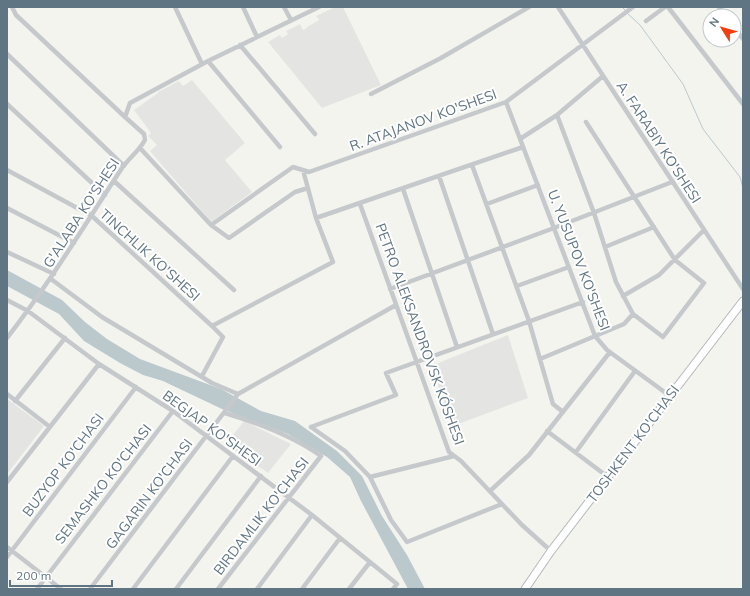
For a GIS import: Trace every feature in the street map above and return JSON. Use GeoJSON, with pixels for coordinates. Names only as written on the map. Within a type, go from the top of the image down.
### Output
{"type":"FeatureCollection","features":[{"type":"Feature","properties":{"kind":"highway","name":"TOSHKENT KO'CHASI"},"geometry":{"type":"LineString","coordinates":[[524,589],[551,551],[743,301]]}},
{"type":"Feature","properties":{"kind":"street"},"geometry":{"type":"LineString","coordinates":[[12,7],[16,15],[125,117],[130,103],[202,64],[319,7]]}},
{"type":"Feature","properties":{"kind":"street"},"geometry":{"type":"LineString","coordinates":[[175,7],[202,64]]}},
{"type":"Feature","properties":{"kind":"street"},"geometry":{"type":"LineString","coordinates":[[243,7],[257,37]]}},
{"type":"Feature","properties":{"kind":"street"},"geometry":{"type":"LineString","coordinates":[[284,7],[291,20]]}},
{"type":"Feature","properties":{"kind":"street"},"geometry":{"type":"LineString","coordinates":[[371,94],[441,58],[529,7]]}},
{"type":"Feature","properties":{"kind":"street","name":"A. FARABIY KO'SHESI"},"geometry":{"type":"LineString","coordinates":[[558,7],[743,289]]}},
{"type":"Feature","properties":{"kind":"street","name":"R. ATAJANOV KO'SHESI"},"geometry":{"type":"LineString","coordinates":[[210,225],[293,167],[309,172],[506,102],[634,7]]}},
{"type":"Feature","properties":{"kind":"street"},"geometry":{"type":"LineString","coordinates":[[646,21],[665,7]]}},
{"type":"Feature","properties":{"kind":"street"},"geometry":{"type":"LineString","coordinates":[[668,7],[743,104]]}},
{"type":"Feature","properties":{"kind":"street"},"geometry":{"type":"LineString","coordinates":[[240,45],[315,134]]}},
{"type":"Feature","properties":{"kind":"street"},"geometry":{"type":"LineString","coordinates":[[7,54],[124,166]]}},
{"type":"Feature","properties":{"kind":"street"},"geometry":{"type":"LineString","coordinates":[[208,61],[280,147]]}},
{"type":"Feature","properties":{"kind":"street"},"geometry":{"type":"LineString","coordinates":[[520,139],[557,115],[603,76]]}},
{"type":"Feature","properties":{"kind":"street","name":"U. YUSUPOV KO'SHESI"},"geometry":{"type":"LineString","coordinates":[[506,102],[595,336],[610,352],[670,396]]}},
{"type":"Feature","properties":{"kind":"street"},"geometry":{"type":"LineString","coordinates":[[7,104],[105,195]]}},
{"type":"Feature","properties":{"kind":"street"},"geometry":{"type":"LineString","coordinates":[[557,115],[594,213],[616,282],[633,314],[663,337],[704,283],[675,260],[586,122]]}},
{"type":"Feature","properties":{"kind":"street","name":"G'ALABA KO'SHESI"},"geometry":{"type":"LineString","coordinates":[[7,338],[47,285],[124,166],[145,140],[144,134],[125,117]]}},
{"type":"Feature","properties":{"kind":"street"},"geometry":{"type":"LineString","coordinates":[[316,218],[523,147]]}},
{"type":"Feature","properties":{"kind":"street"},"geometry":{"type":"LineString","coordinates":[[140,148],[210,225],[230,238],[295,192],[308,188]]}},
{"type":"Feature","properties":{"kind":"street"},"geometry":{"type":"LineString","coordinates":[[472,165],[529,321],[553,404],[563,412]]}},
{"type":"Feature","properties":{"kind":"street","name":"TINCHLIK KO'SHESI"},"geometry":{"type":"LineString","coordinates":[[7,170],[92,216],[223,337],[202,376]]}},
{"type":"Feature","properties":{"kind":"street"},"geometry":{"type":"LineString","coordinates":[[212,326],[333,262],[316,218],[303,170]]}},
{"type":"Feature","properties":{"kind":"street"},"geometry":{"type":"LineString","coordinates":[[439,176],[493,334]]}},
{"type":"Feature","properties":{"kind":"street"},"geometry":{"type":"LineString","coordinates":[[114,181],[234,290]]}},
{"type":"Feature","properties":{"kind":"street"},"geometry":{"type":"LineString","coordinates":[[390,289],[594,213],[672,182]]}},
{"type":"Feature","properties":{"kind":"street"},"geometry":{"type":"LineString","coordinates":[[487,204],[538,184]]}},
{"type":"Feature","properties":{"kind":"street"},"geometry":{"type":"LineString","coordinates":[[403,189],[457,347]]}},
{"type":"Feature","properties":{"kind":"street","name":"PETRO ALEKSANDROVSK KÓSHESI"},"geometry":{"type":"LineString","coordinates":[[360,204],[449,452],[490,491],[522,525],[551,551]]}},
{"type":"Feature","properties":{"kind":"street"},"geometry":{"type":"LineString","coordinates":[[7,208],[74,243]]}},
{"type":"Feature","properties":{"kind":"street"},"geometry":{"type":"LineString","coordinates":[[605,247],[654,227]]}},
{"type":"Feature","properties":{"kind":"street"},"geometry":{"type":"LineString","coordinates":[[623,296],[659,275],[704,230]]}},
{"type":"Feature","properties":{"kind":"street"},"geometry":{"type":"LineString","coordinates":[[7,252],[54,274]]}},
{"type":"Feature","properties":{"kind":"street"},"geometry":{"type":"LineString","coordinates":[[517,286],[569,267]]}},
{"type":"Feature","properties":{"kind":"street"},"geometry":{"type":"LineString","coordinates":[[51,279],[102,317],[212,383],[237,396],[396,305]]}},
{"type":"Feature","properties":{"kind":"street","name":"BEGJAP KO'SHESI"},"geometry":{"type":"LineString","coordinates":[[7,300],[28,311],[99,364],[173,411],[261,476],[397,584],[393,589]]}},
{"type":"Feature","properties":{"kind":"street"},"geometry":{"type":"LineString","coordinates":[[502,504],[407,542],[391,520],[370,477],[345,452],[311,427],[396,395],[386,373],[582,302]]}},
{"type":"Feature","properties":{"kind":"street"},"geometry":{"type":"LineString","coordinates":[[540,359],[624,324],[633,314]]}},
{"type":"Feature","properties":{"kind":"street"},"geometry":{"type":"LineString","coordinates":[[16,400],[65,338]]}},
{"type":"Feature","properties":{"kind":"street"},"geometry":{"type":"LineString","coordinates":[[490,491],[529,454],[610,352]]}},
{"type":"Feature","properties":{"kind":"street"},"geometry":{"type":"LineString","coordinates":[[7,482],[99,364]]}},
{"type":"Feature","properties":{"kind":"street"},"geometry":{"type":"LineString","coordinates":[[576,452],[635,371]]}},
{"type":"Feature","properties":{"kind":"street","name":"BUZYOP KO'CHASI"},"geometry":{"type":"LineString","coordinates":[[7,557],[136,387]]}},
{"type":"Feature","properties":{"kind":"street"},"geometry":{"type":"LineString","coordinates":[[7,394],[50,427]]}},
{"type":"Feature","properties":{"kind":"street","name":"GAGARIN KO'CHASI"},"geometry":{"type":"LineString","coordinates":[[90,589],[237,396]]}},
{"type":"Feature","properties":{"kind":"street","name":"SEMASHKO KO'CHASI"},"geometry":{"type":"LineString","coordinates":[[37,589],[173,411]]}},
{"type":"Feature","properties":{"kind":"street","name":"BIRDAMLIK KO'CHASI"},"geometry":{"type":"LineString","coordinates":[[218,589],[290,498],[321,456],[290,438],[250,420],[225,412]]}},
{"type":"Feature","properties":{"kind":"street"},"geometry":{"type":"LineString","coordinates":[[547,431],[608,477]]}},
{"type":"Feature","properties":{"kind":"street"},"geometry":{"type":"LineString","coordinates":[[133,589],[233,456]]}},
{"type":"Feature","properties":{"kind":"street"},"geometry":{"type":"LineString","coordinates":[[370,477],[454,456]]}},
{"type":"Feature","properties":{"kind":"street"},"geometry":{"type":"LineString","coordinates":[[176,589],[261,476]]}},
{"type":"Feature","properties":{"kind":"street"},"geometry":{"type":"LineString","coordinates":[[257,589],[312,515]]}},
{"type":"Feature","properties":{"kind":"street"},"geometry":{"type":"LineString","coordinates":[[302,589],[340,538]]}},
{"type":"Feature","properties":{"kind":"street"},"geometry":{"type":"LineString","coordinates":[[7,547],[61,589]]}},
{"type":"Feature","properties":{"kind":"street"},"geometry":{"type":"LineString","coordinates":[[349,589],[370,562]]}},
{"type":"Feature","properties":{"kind":"shaded area"},"geometry":{"type":"Polygon","coordinates":[[[335,7],[343,7],[381,85],[322,108],[268,42],[280,35],[282,38],[288,34],[286,31],[300,24],[303,30],[307,28],[319,20],[316,16],[335,7]]]}},
{"type":"Feature","properties":{"kind":"shaded area"},"geometry":{"type":"Polygon","coordinates":[[[192,80],[245,143],[225,160],[252,192],[211,222],[150,151],[157,145],[148,136],[151,133],[134,110],[158,92],[179,81],[183,86],[192,80]]]}},
{"type":"Feature","properties":{"kind":"shaded area"},"geometry":{"type":"Polygon","coordinates":[[[7,270],[62,300],[85,322],[107,339],[140,359],[221,389],[261,411],[295,421],[337,451],[362,476],[382,516],[407,555],[425,589],[408,589],[361,501],[350,477],[327,457],[288,434],[222,409],[163,381],[143,375],[120,363],[84,341],[59,314],[7,286],[7,270]]]}},
{"type":"Feature","properties":{"kind":"shaded area"},"geometry":{"type":"Polygon","coordinates":[[[508,335],[528,398],[453,426],[431,366],[508,335]]]}},
{"type":"Feature","properties":{"kind":"shaded area"},"geometry":{"type":"Polygon","coordinates":[[[7,399],[44,426],[8,473],[7,472],[7,399]]]}},
{"type":"Feature","properties":{"kind":"shaded area"},"geometry":{"type":"Polygon","coordinates":[[[244,421],[291,444],[268,473],[226,444],[244,421]]]}},
{"type":"Feature","properties":{"kind":"waterway"},"geometry":{"type":"LineString","coordinates":[[622,7],[625,10]]}},
{"type":"Feature","properties":{"kind":"waterway"},"geometry":{"type":"LineString","coordinates":[[627,13],[640,25],[683,84],[703,129],[740,177],[743,188]]}}]}
